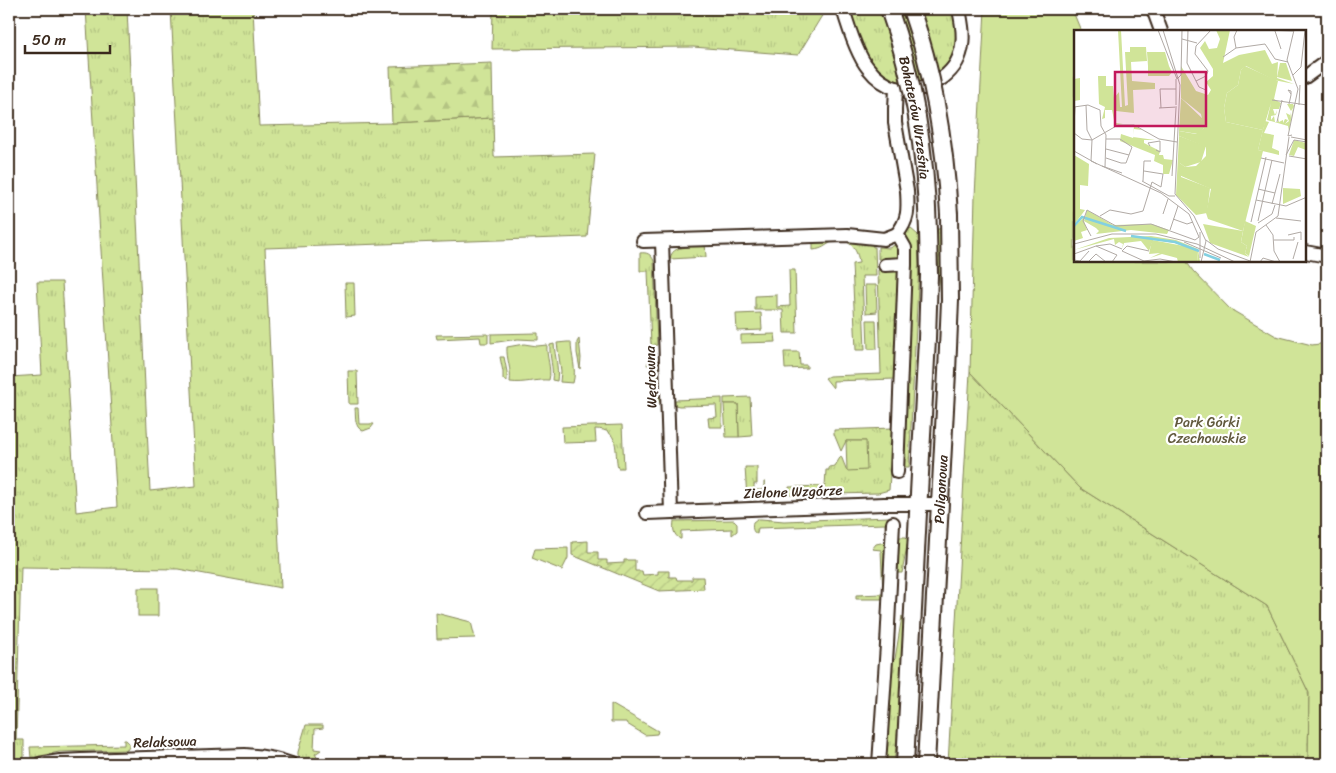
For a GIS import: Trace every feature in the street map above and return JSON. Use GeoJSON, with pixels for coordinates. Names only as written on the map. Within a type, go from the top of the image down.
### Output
{"type":"FeatureCollection","features":[{"type":"Feature","properties":{"kind":"main road","name":"Bohaterów Września"},"geometry":{"type":"LineString","coordinates":[[889,9],[903,55],[916,113],[925,180],[928,231]]}},
{"type":"Feature","properties":{"kind":"main road","name":"Bohaterów Września"},"geometry":{"type":"LineString","coordinates":[[911,9],[926,60],[936,107],[945,162],[949,214]]}},
{"type":"Feature","properties":{"kind":"main road","name":"Poligonowa"},"geometry":{"type":"LineString","coordinates":[[926,764],[949,309],[949,214]]}},
{"type":"Feature","properties":{"kind":"main road","name":"Poligonowa"},"geometry":{"type":"LineString","coordinates":[[905,764],[928,311],[928,231]]}},
{"type":"Feature","properties":{"kind":"street"},"geometry":{"type":"LineString","coordinates":[[843,9],[867,68],[877,78],[896,88],[906,90],[930,85],[951,72],[957,63],[963,40],[963,26],[958,9]]}},
{"type":"Feature","properties":{"kind":"street"},"geometry":{"type":"LineString","coordinates":[[1153,9],[1161,30]]}},
{"type":"Feature","properties":{"kind":"street"},"geometry":{"type":"LineString","coordinates":[[1306,77],[1327,61]]}},
{"type":"Feature","properties":{"kind":"street"},"geometry":{"type":"LineString","coordinates":[[643,241],[848,235],[884,238],[897,234],[906,220],[907,191],[895,123],[896,88]]}},
{"type":"Feature","properties":{"kind":"street"},"geometry":{"type":"LineString","coordinates":[[897,234],[905,248],[906,264],[897,472]]}},
{"type":"Feature","properties":{"kind":"street","name":"Wędrowna"},"geometry":{"type":"LineString","coordinates":[[662,241],[671,512]]}},
{"type":"Feature","properties":{"kind":"street"},"geometry":{"type":"LineString","coordinates":[[1306,252],[1327,256]]}},
{"type":"Feature","properties":{"kind":"street"},"geometry":{"type":"LineString","coordinates":[[885,265],[906,264]]}},
{"type":"Feature","properties":{"kind":"street","name":"Zielone Wzgórze"},"geometry":{"type":"LineString","coordinates":[[647,513],[940,504]]}},
{"type":"Feature","properties":{"kind":"street"},"geometry":{"type":"LineString","coordinates":[[879,764],[893,522]]}},
{"type":"Feature","properties":{"kind":"street","name":"Relaksowa"},"geometry":{"type":"LineString","coordinates":[[40,764],[81,760],[245,755],[274,758],[291,764]]}},
{"type":"Feature","properties":{"kind":"green space"},"geometry":{"type":"Polygon","coordinates":[[[86,9],[127,9],[150,491],[196,486],[171,9],[253,9],[259,126],[392,123],[493,118],[494,157],[595,154],[587,237],[265,248],[281,588],[178,569],[21,567],[16,740],[24,740],[24,758],[9,764],[9,377],[42,375],[37,282],[62,282],[76,512],[117,507],[86,9]]]}},
{"type":"Feature","properties":{"kind":"green space"},"geometry":{"type":"Polygon","coordinates":[[[493,9],[826,9],[798,55],[693,47],[492,49],[493,9]]]}},
{"type":"Feature","properties":{"kind":"green space"},"geometry":{"type":"Polygon","coordinates":[[[849,9],[953,9],[958,26],[958,42],[950,61],[938,73],[920,81],[902,83],[888,79],[871,65],[861,45],[849,9]]]}},
{"type":"Feature","properties":{"kind":"green space","name":"Park Górki Czechowskie"},"geometry":{"type":"Polygon","coordinates":[[[985,9],[1072,9],[1081,30],[1074,30],[1074,262],[1187,262],[1230,309],[1276,336],[1312,345],[1327,343],[1327,764],[1308,764],[1309,693],[1267,606],[1080,488],[970,372],[975,196],[985,9]]]}},
{"type":"Feature","properties":{"kind":"green space"},"geometry":{"type":"Polygon","coordinates":[[[492,63],[493,118],[392,123],[390,67],[492,63]]]}},
{"type":"Feature","properties":{"kind":"green space"},"geometry":{"type":"Polygon","coordinates":[[[942,227],[943,274],[935,469],[933,469],[941,313],[935,231],[942,227]]]}},
{"type":"Feature","properties":{"kind":"green space"},"geometry":{"type":"Polygon","coordinates":[[[910,228],[918,235],[919,265],[909,467],[901,467],[905,235],[910,228]]]}},
{"type":"Feature","properties":{"kind":"green space"},"geometry":{"type":"Polygon","coordinates":[[[813,240],[838,240],[872,243],[873,247],[875,247],[876,276],[862,276],[865,350],[856,350],[852,264],[859,263],[857,253],[851,245],[843,241],[832,242],[813,250],[813,240]]]}},
{"type":"Feature","properties":{"kind":"green space"},"geometry":{"type":"Polygon","coordinates":[[[705,243],[706,257],[670,259],[677,249],[689,247],[689,244],[705,243]]]}},
{"type":"Feature","properties":{"kind":"green space"},"geometry":{"type":"Polygon","coordinates":[[[895,245],[898,247],[899,259],[878,259],[878,247],[889,248],[895,245]]]}},
{"type":"Feature","properties":{"kind":"green space"},"geometry":{"type":"Polygon","coordinates":[[[640,253],[648,254],[654,261],[657,345],[651,346],[648,271],[640,271],[640,253]]]}},
{"type":"Feature","properties":{"kind":"green space"},"geometry":{"type":"Polygon","coordinates":[[[900,269],[895,379],[833,381],[833,388],[825,378],[829,376],[881,374],[878,270],[900,269]]]}},
{"type":"Feature","properties":{"kind":"green space"},"geometry":{"type":"Polygon","coordinates":[[[789,270],[795,270],[797,333],[784,333],[783,310],[755,310],[755,296],[777,295],[777,307],[790,306],[789,270]]]}},
{"type":"Feature","properties":{"kind":"green space"},"geometry":{"type":"Polygon","coordinates":[[[345,283],[354,283],[355,316],[346,317],[345,283]]]}},
{"type":"Feature","properties":{"kind":"green space"},"geometry":{"type":"Polygon","coordinates":[[[865,285],[876,285],[877,312],[866,313],[865,285]]]}},
{"type":"Feature","properties":{"kind":"green space"},"geometry":{"type":"Polygon","coordinates":[[[761,313],[762,330],[737,331],[736,314],[761,313]]]}},
{"type":"Feature","properties":{"kind":"green space"},"geometry":{"type":"Polygon","coordinates":[[[867,320],[876,320],[877,349],[868,349],[867,320]]]}},
{"type":"Feature","properties":{"kind":"green space"},"geometry":{"type":"Polygon","coordinates":[[[538,333],[538,340],[518,339],[491,343],[491,334],[538,333]]]}},
{"type":"Feature","properties":{"kind":"green space"},"geometry":{"type":"Polygon","coordinates":[[[488,334],[488,343],[481,343],[480,337],[437,339],[436,335],[488,334]]]}},
{"type":"Feature","properties":{"kind":"green space"},"geometry":{"type":"Polygon","coordinates":[[[775,334],[776,342],[741,343],[741,335],[775,334]]]}},
{"type":"Feature","properties":{"kind":"green space"},"geometry":{"type":"Polygon","coordinates":[[[579,339],[580,369],[577,353],[577,342],[579,339]]]}},
{"type":"Feature","properties":{"kind":"green space"},"geometry":{"type":"Polygon","coordinates":[[[571,342],[573,383],[560,382],[561,371],[557,343],[571,342]]]}},
{"type":"Feature","properties":{"kind":"green space"},"geometry":{"type":"Polygon","coordinates":[[[524,344],[547,345],[550,371],[549,380],[510,382],[507,347],[524,344]]]}},
{"type":"Feature","properties":{"kind":"green space"},"geometry":{"type":"Polygon","coordinates":[[[554,344],[557,381],[552,380],[550,345],[554,344]]]}},
{"type":"Feature","properties":{"kind":"green space"},"geometry":{"type":"Polygon","coordinates":[[[784,352],[799,352],[800,365],[807,365],[807,368],[785,369],[784,352]]]}},
{"type":"Feature","properties":{"kind":"green space"},"geometry":{"type":"Polygon","coordinates":[[[500,357],[504,357],[507,381],[503,379],[500,357]]]}},
{"type":"Feature","properties":{"kind":"green space"},"geometry":{"type":"Polygon","coordinates":[[[652,360],[657,363],[659,402],[653,404],[648,399],[653,398],[652,365],[647,365],[652,360]]]}},
{"type":"Feature","properties":{"kind":"green space"},"geometry":{"type":"Polygon","coordinates":[[[348,371],[357,371],[358,404],[349,404],[348,371]]]}},
{"type":"Feature","properties":{"kind":"green space"},"geometry":{"type":"Polygon","coordinates":[[[970,372],[1080,488],[1267,606],[1309,693],[1308,764],[948,764],[970,372]]]}},
{"type":"Feature","properties":{"kind":"green space"},"geometry":{"type":"Polygon","coordinates":[[[750,397],[752,436],[739,437],[738,404],[724,404],[724,398],[750,397]]]}},
{"type":"Feature","properties":{"kind":"green space"},"geometry":{"type":"Polygon","coordinates":[[[722,398],[722,427],[709,427],[708,418],[717,417],[716,405],[675,405],[675,400],[722,398]]]}},
{"type":"Feature","properties":{"kind":"green space"},"geometry":{"type":"Polygon","coordinates":[[[724,404],[738,404],[739,437],[726,437],[724,404]]]}},
{"type":"Feature","properties":{"kind":"green space"},"geometry":{"type":"Polygon","coordinates":[[[355,408],[358,408],[359,424],[374,424],[371,428],[363,431],[358,427],[355,408]]]}},
{"type":"Feature","properties":{"kind":"green space"},"geometry":{"type":"Polygon","coordinates":[[[622,425],[624,468],[618,468],[613,437],[603,430],[595,429],[596,442],[563,443],[562,427],[622,425]]]}},
{"type":"Feature","properties":{"kind":"green space"},"geometry":{"type":"Polygon","coordinates":[[[893,428],[889,490],[878,493],[790,495],[789,487],[825,486],[826,470],[829,470],[829,467],[835,466],[841,456],[847,471],[866,441],[846,441],[841,451],[834,430],[893,428]]]}},
{"type":"Feature","properties":{"kind":"green space"},"geometry":{"type":"Polygon","coordinates":[[[846,441],[866,441],[867,470],[847,471],[846,441]]]}},
{"type":"Feature","properties":{"kind":"green space"},"geometry":{"type":"Polygon","coordinates":[[[745,467],[757,467],[757,484],[754,484],[754,490],[764,490],[765,482],[766,492],[764,498],[747,499],[745,467]]]}},
{"type":"Feature","properties":{"kind":"green space"},"geometry":{"type":"Polygon","coordinates":[[[889,517],[884,599],[856,599],[856,595],[883,594],[881,550],[872,549],[876,544],[886,542],[885,524],[758,528],[757,534],[754,532],[753,527],[753,522],[757,519],[784,521],[889,517]]]}},
{"type":"Feature","properties":{"kind":"green space"},"geometry":{"type":"Polygon","coordinates":[[[734,520],[737,523],[737,531],[732,535],[732,529],[681,531],[680,539],[674,529],[674,521],[734,520]]]}},
{"type":"Feature","properties":{"kind":"green space"},"geometry":{"type":"Polygon","coordinates":[[[898,537],[906,537],[908,540],[902,573],[896,573],[898,537]]]}},
{"type":"Feature","properties":{"kind":"green space"},"geometry":{"type":"Polygon","coordinates":[[[588,541],[588,552],[598,552],[598,560],[607,560],[607,564],[624,563],[624,560],[635,560],[635,571],[642,571],[643,575],[658,574],[658,571],[669,571],[669,577],[676,577],[677,580],[692,580],[692,577],[703,577],[704,589],[659,591],[572,555],[572,542],[588,541]]]}},
{"type":"Feature","properties":{"kind":"green space"},"geometry":{"type":"Polygon","coordinates":[[[568,548],[568,558],[562,570],[532,558],[535,549],[568,548]]]}},
{"type":"Feature","properties":{"kind":"green space"},"geometry":{"type":"Polygon","coordinates":[[[138,588],[158,588],[158,616],[138,616],[138,588]]]}},
{"type":"Feature","properties":{"kind":"green space"},"geometry":{"type":"Polygon","coordinates":[[[436,613],[471,622],[475,638],[437,639],[436,613]]]}},
{"type":"Feature","properties":{"kind":"green space"},"geometry":{"type":"Polygon","coordinates":[[[902,616],[904,629],[903,682],[894,764],[884,764],[890,664],[895,659],[902,616]]]}},
{"type":"Feature","properties":{"kind":"green space"},"geometry":{"type":"Polygon","coordinates":[[[611,704],[658,731],[657,734],[645,735],[626,722],[611,722],[611,704]]]}},
{"type":"Feature","properties":{"kind":"green space"},"geometry":{"type":"Polygon","coordinates":[[[306,725],[323,725],[323,728],[315,729],[314,749],[321,750],[315,754],[321,764],[309,764],[298,756],[306,725]]]}},
{"type":"Feature","properties":{"kind":"green space"},"geometry":{"type":"Polygon","coordinates":[[[124,740],[129,743],[127,750],[59,752],[31,758],[30,747],[124,745],[124,740]]]}}]}
